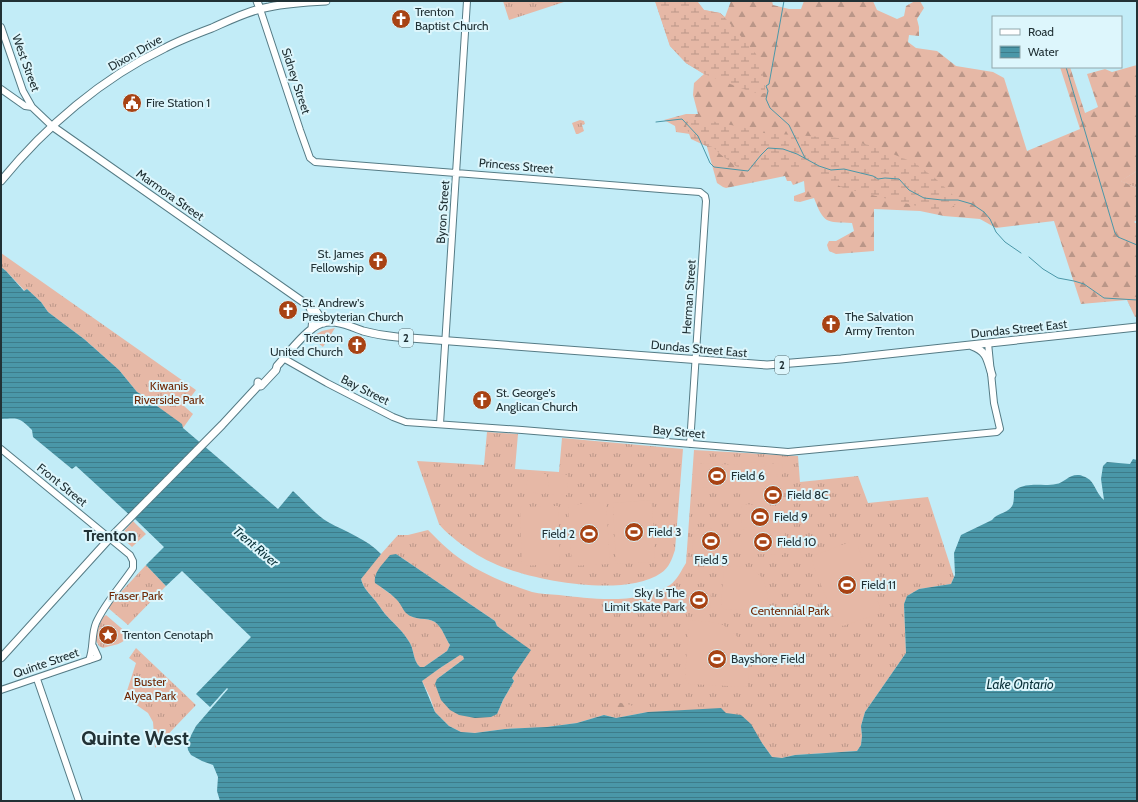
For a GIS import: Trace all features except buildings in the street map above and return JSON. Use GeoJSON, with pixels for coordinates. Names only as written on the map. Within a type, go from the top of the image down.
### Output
{"type":"FeatureCollection","features":[{"type":"Feature","properties":{"kind":"main road","name":"Sidney Street"},"geometry":{"type":"LineString","coordinates":[[257,1],[260,9]]}},
{"type":"Feature","properties":{"kind":"main road","name":"Dixon Drive"},"geometry":{"type":"LineString","coordinates":[[1,181],[52,126],[101,87],[142,60],[197,34],[260,9],[283,5],[326,1]]}},
{"type":"Feature","properties":{"kind":"main road","name":"Marmora Street"},"geometry":{"type":"LineString","coordinates":[[52,126],[77,142],[319,314],[324,323]]}},
{"type":"Feature","properties":{"kind":"main road"},"geometry":{"type":"LineString","coordinates":[[310,308],[313,321],[312,328]]}},
{"type":"Feature","properties":{"kind":"main road","name":"Dundas Street East"},"geometry":{"type":"LineString","coordinates":[[1,658],[110,538],[219,428],[258,386],[262,386],[276,370],[277,366],[312,328],[324,323],[343,323],[364,331],[397,337],[695,359],[749,365],[784,365],[1137,327]]}},
{"type":"Feature","properties":{"kind":"main road"},"geometry":{"type":"LineString","coordinates":[[970,345],[984,352],[992,375]]}},
{"type":"Feature","properties":{"kind":"street","name":"Byron Street"},"geometry":{"type":"LineString","coordinates":[[440,424],[467,1]]}},
{"type":"Feature","properties":{"kind":"street","name":"Sidney Street"},"geometry":{"type":"LineString","coordinates":[[260,9],[310,158],[320,163]]}},
{"type":"Feature","properties":{"kind":"street","name":"West Street"},"geometry":{"type":"LineString","coordinates":[[1,27],[3,40],[23,91],[32,107]]}},
{"type":"Feature","properties":{"kind":"street","name":"Marmora Street"},"geometry":{"type":"LineString","coordinates":[[1,89],[25,106],[32,107],[52,126]]}},
{"type":"Feature","properties":{"kind":"street","name":"Princess Street"},"geometry":{"type":"LineString","coordinates":[[320,163],[456,172],[700,192],[706,199]]}},
{"type":"Feature","properties":{"kind":"street","name":"Herman Street"},"geometry":{"type":"LineString","coordinates":[[690,444],[706,199]]}},
{"type":"Feature","properties":{"kind":"street","name":"Bay Street"},"geometry":{"type":"LineString","coordinates":[[284,358],[327,383],[406,422],[794,452],[997,432],[1000,429],[1000,425],[994,403],[988,343]]}},
{"type":"Feature","properties":{"kind":"street","name":"Front Street"},"geometry":{"type":"LineString","coordinates":[[1,449],[110,538],[130,555],[133,561],[133,568],[96,624],[92,643],[92,653],[89,660]]}},
{"type":"Feature","properties":{"kind":"street","name":"Quinte Street"},"geometry":{"type":"LineString","coordinates":[[1,690],[98,657],[92,643]]}},
{"type":"Feature","properties":{"kind":"street"},"geometry":{"type":"LineString","coordinates":[[37,678],[79,801]]}},
{"type":"Feature","properties":{"kind":"green space"},"geometry":{"type":"Polygon","coordinates":[[[503,1],[567,1],[509,20],[503,1]]]}},
{"type":"Feature","properties":{"kind":"green space"},"geometry":{"type":"Polygon","coordinates":[[[655,1],[697,1],[704,10],[720,13],[725,17],[731,1],[772,1],[773,5],[789,9],[801,9],[804,1],[873,1],[877,10],[897,19],[904,16],[906,6],[915,1],[920,1],[924,8],[917,19],[919,36],[909,35],[908,42],[916,48],[937,51],[956,66],[993,72],[1004,78],[1027,151],[1080,129],[1060,68],[1070,68],[1085,113],[1098,107],[1087,74],[1105,69],[1112,72],[1137,65],[1137,171],[1121,181],[1137,188],[1137,220],[1134,222],[1137,224],[1137,316],[1135,317],[1127,300],[1081,304],[1054,221],[996,228],[980,219],[944,216],[920,211],[874,209],[874,251],[836,254],[829,251],[827,245],[829,241],[836,241],[854,231],[852,223],[831,222],[827,220],[820,213],[814,198],[800,202],[794,201],[794,196],[805,192],[804,181],[793,185],[791,181],[787,181],[785,176],[726,188],[723,187],[717,183],[704,136],[676,132],[675,126],[664,120],[686,114],[698,114],[693,95],[694,83],[704,74],[686,63],[670,46],[655,1]]]}},
{"type":"Feature","properties":{"kind":"green space"},"geometry":{"type":"Polygon","coordinates":[[[655,1],[697,1],[704,10],[720,13],[756,54],[765,82],[765,93],[760,94],[746,90],[704,74],[686,63],[670,46],[655,1]]]}},
{"type":"Feature","properties":{"kind":"green space"},"geometry":{"type":"Polygon","coordinates":[[[691,117],[764,133],[838,138],[873,146],[915,163],[936,179],[955,197],[956,204],[948,210],[929,209],[843,188],[808,168],[737,167],[713,147],[706,146],[691,139],[686,126],[691,117]]]}},
{"type":"Feature","properties":{"kind":"green space"},"geometry":{"type":"Polygon","coordinates":[[[580,120],[584,121],[585,124],[582,125],[584,131],[576,134],[572,123],[580,120]]]}},
{"type":"Feature","properties":{"kind":"green space"},"geometry":{"type":"Polygon","coordinates":[[[1137,171],[1137,188],[1120,181],[1137,171]]]}},
{"type":"Feature","properties":{"kind":"green space","name":"Kiwanis Riverside Park"},"geometry":{"type":"Polygon","coordinates":[[[1,253],[196,390],[184,406],[193,414],[183,428],[148,398],[137,392],[119,370],[84,339],[48,312],[41,302],[27,289],[25,291],[1,267],[1,253]]]}},
{"type":"Feature","properties":{"kind":"green space"},"geometry":{"type":"Polygon","coordinates":[[[335,328],[323,347],[311,337],[322,331],[335,328]]]}},
{"type":"Feature","properties":{"kind":"green space"},"geometry":{"type":"Polygon","coordinates":[[[487,432],[518,434],[515,469],[559,472],[562,438],[683,449],[675,550],[668,566],[661,573],[645,580],[625,585],[602,586],[578,584],[553,581],[510,570],[487,560],[457,541],[439,524],[417,461],[484,465],[487,432]]]}},
{"type":"Feature","properties":{"kind":"green space","name":"Centennial Park"},"geometry":{"type":"Polygon","coordinates":[[[694,450],[798,456],[800,482],[858,476],[868,503],[928,497],[954,577],[951,584],[919,589],[907,596],[904,604],[906,653],[865,712],[861,726],[861,745],[857,751],[795,755],[782,758],[772,757],[762,743],[648,712],[616,718],[604,715],[577,723],[547,727],[505,729],[475,733],[461,732],[449,726],[435,712],[422,681],[425,678],[461,654],[464,656],[464,659],[437,679],[497,714],[514,681],[512,678],[530,650],[497,626],[495,621],[396,554],[382,588],[397,599],[405,611],[412,617],[432,621],[438,624],[450,645],[447,651],[424,667],[420,667],[417,664],[412,647],[406,636],[385,614],[364,587],[361,579],[364,573],[398,535],[408,535],[428,530],[453,553],[470,565],[516,587],[532,592],[586,598],[616,599],[644,596],[658,591],[672,583],[686,563],[694,450]]]}},
{"type":"Feature","properties":{"kind":"green space"},"geometry":{"type":"Polygon","coordinates":[[[742,462],[765,463],[763,500],[740,499],[742,462]]]}},
{"type":"Feature","properties":{"kind":"green space","name":"Field 6"},"geometry":{"type":"Polygon","coordinates":[[[696,463],[739,465],[738,489],[694,487],[696,463]]]}},
{"type":"Feature","properties":{"kind":"green space"},"geometry":{"type":"Polygon","coordinates":[[[766,463],[783,464],[782,475],[765,474],[766,463]]]}},
{"type":"Feature","properties":{"kind":"green space"},"geometry":{"type":"Polygon","coordinates":[[[528,473],[547,474],[545,494],[526,492],[528,473]]]}},
{"type":"Feature","properties":{"kind":"green space"},"geometry":{"type":"Polygon","coordinates":[[[549,474],[568,475],[567,495],[548,494],[549,474]]]}},
{"type":"Feature","properties":{"kind":"green space"},"geometry":{"type":"Polygon","coordinates":[[[765,476],[782,477],[782,488],[765,487],[765,476]]]}},
{"type":"Feature","properties":{"kind":"green space","name":"Field 8C"},"geometry":{"type":"Polygon","coordinates":[[[765,489],[781,490],[781,501],[764,500],[765,489]]]}},
{"type":"Feature","properties":{"kind":"green space","name":"Field 3"},"geometry":{"type":"Polygon","coordinates":[[[652,500],[655,562],[616,564],[613,503],[652,500]]]}},
{"type":"Feature","properties":{"kind":"green space","name":"Field 2"},"geometry":{"type":"Polygon","coordinates":[[[606,502],[610,564],[572,566],[568,505],[606,502]]]}},
{"type":"Feature","properties":{"kind":"green space","name":"Field 9"},"geometry":{"type":"Polygon","coordinates":[[[742,504],[780,506],[779,529],[741,527],[742,504]]]}},
{"type":"Feature","properties":{"kind":"green space"},"geometry":{"type":"Polygon","coordinates":[[[558,506],[560,564],[522,566],[520,507],[558,506]]]}},
{"type":"Feature","properties":{"kind":"green space"},"geometry":{"type":"Polygon","coordinates":[[[133,521],[146,534],[132,547],[120,536],[133,521]]]}},
{"type":"Feature","properties":{"kind":"green space","name":"Field 5"},"geometry":{"type":"Polygon","coordinates":[[[694,528],[731,530],[729,554],[692,552],[694,528]]]}},
{"type":"Feature","properties":{"kind":"green space","name":"Field 10"},"geometry":{"type":"Polygon","coordinates":[[[742,529],[785,531],[784,555],[741,553],[742,529]]]}},
{"type":"Feature","properties":{"kind":"green space","name":"Field 11"},"geometry":{"type":"Polygon","coordinates":[[[850,542],[858,546],[880,608],[878,614],[843,626],[836,623],[812,562],[815,555],[850,542]]]}},
{"type":"Feature","properties":{"kind":"green space","name":"Fraser Park"},"geometry":{"type":"Polygon","coordinates":[[[146,565],[166,586],[128,625],[107,607],[146,565]]]}},
{"type":"Feature","properties":{"kind":"green space"},"geometry":{"type":"Polygon","coordinates":[[[724,566],[752,570],[762,577],[767,592],[766,610],[724,609],[721,606],[724,566]]]}},
{"type":"Feature","properties":{"kind":"green space","name":"Sky Is The Limit Skate Park"},"geometry":{"type":"Polygon","coordinates":[[[687,589],[711,590],[710,611],[686,609],[687,589]]]}},
{"type":"Feature","properties":{"kind":"green space","name":"Trenton Cenotaph"},"geometry":{"type":"Polygon","coordinates":[[[106,615],[127,633],[125,640],[122,642],[103,648],[99,646],[95,639],[100,622],[106,615]]]}},
{"type":"Feature","properties":{"kind":"green space","name":"Bayshore Field"},"geometry":{"type":"Polygon","coordinates":[[[689,620],[721,624],[736,636],[744,649],[748,664],[748,687],[689,684],[685,678],[689,620]]]}},
{"type":"Feature","properties":{"kind":"green space","name":"Buster Alyea Park"},"geometry":{"type":"Polygon","coordinates":[[[136,648],[196,705],[155,748],[153,722],[148,713],[125,697],[136,663],[129,658],[136,648]]]}},
{"type":"Feature","properties":{"kind":"green space"},"geometry":{"type":"Polygon","coordinates":[[[616,702],[631,705],[637,711],[612,713],[610,706],[616,702]]]}},
{"type":"Feature","properties":{"kind":"water","name":"Lake Ontario"},"geometry":{"type":"Polygon","coordinates":[[[1,267],[24,291],[27,289],[41,302],[48,312],[84,339],[119,370],[137,392],[148,398],[182,424],[183,428],[278,509],[293,491],[328,522],[363,540],[381,554],[361,579],[362,582],[365,589],[385,614],[406,636],[412,647],[417,664],[420,667],[424,667],[447,651],[450,645],[438,624],[409,615],[397,600],[375,583],[377,571],[390,555],[396,554],[495,621],[497,626],[531,650],[512,678],[514,681],[497,714],[491,717],[475,718],[459,715],[450,710],[441,700],[435,684],[437,679],[464,659],[463,656],[460,655],[422,681],[435,712],[449,726],[461,732],[475,733],[505,729],[547,727],[577,723],[604,715],[616,718],[648,712],[721,708],[726,713],[741,715],[751,724],[772,757],[782,758],[795,755],[857,751],[861,745],[861,726],[865,712],[906,653],[904,604],[907,596],[919,589],[951,584],[955,575],[954,553],[961,535],[1009,510],[1013,504],[1014,491],[1024,486],[1051,485],[1062,482],[1069,477],[1080,475],[1090,480],[1099,495],[1104,500],[1101,479],[1103,466],[1107,462],[1130,464],[1133,459],[1137,460],[1137,801],[220,801],[217,791],[218,777],[213,765],[191,755],[188,750],[187,743],[196,726],[228,689],[227,688],[210,707],[196,694],[251,637],[182,571],[166,586],[146,565],[164,547],[76,466],[72,469],[33,437],[32,430],[24,423],[18,419],[1,419],[1,267]]]}},
{"type":"Feature","properties":{"kind":"waterway"},"geometry":{"type":"LineString","coordinates":[[784,1],[769,84],[766,86],[768,91],[766,99],[770,108],[789,125],[805,158]]}},
{"type":"Feature","properties":{"kind":"waterway"},"geometry":{"type":"LineString","coordinates":[[1066,68],[1115,233],[1118,237],[1137,245]]}},
{"type":"Feature","properties":{"kind":"waterway"},"geometry":{"type":"LineString","coordinates":[[656,122],[682,119],[698,136],[710,163],[714,167],[748,171],[768,148],[783,149],[831,170],[844,169],[873,176],[878,179],[899,179],[909,190],[924,198],[958,200],[972,204],[984,212],[990,219],[996,232],[1005,242],[1021,253]]}},
{"type":"Feature","properties":{"kind":"waterway"},"geometry":{"type":"LineString","coordinates":[[1029,257],[1043,269],[1058,278],[1084,284],[1104,298],[1137,300]]}},
{"type":"Feature","properties":{"kind":"place","name":"Trenton Baptist Church"},"geometry":{"type":"Point","coordinates":[401,19]}},
{"type":"Feature","properties":{"kind":"place","name":"Fire Station 1"},"geometry":{"type":"Point","coordinates":[132,103]}},
{"type":"Feature","properties":{"kind":"place","name":"St. James Fellowship"},"geometry":{"type":"Point","coordinates":[378,261]}},
{"type":"Feature","properties":{"kind":"place","name":"St. Andrew's Presbyterian Church"},"geometry":{"type":"Point","coordinates":[288,310]}},
{"type":"Feature","properties":{"kind":"place","name":"The Salvation Army Trenton"},"geometry":{"type":"Point","coordinates":[831,324]}},
{"type":"Feature","properties":{"kind":"place","name":"Trenton United Church"},"geometry":{"type":"Point","coordinates":[357,345]}},
{"type":"Feature","properties":{"kind":"place","name":"St. George's Anglican Church"},"geometry":{"type":"Point","coordinates":[482,400]}},
{"type":"Feature","properties":{"kind":"place","name":"Field 6"},"geometry":{"type":"Point","coordinates":[717,476]}},
{"type":"Feature","properties":{"kind":"place","name":"Field 8C"},"geometry":{"type":"Point","coordinates":[773,495]}},
{"type":"Feature","properties":{"kind":"place","name":"Field 9"},"geometry":{"type":"Point","coordinates":[760,517]}},
{"type":"Feature","properties":{"kind":"place","name":"Field 3"},"geometry":{"type":"Point","coordinates":[634,532]}},
{"type":"Feature","properties":{"kind":"place","name":"Field 2"},"geometry":{"type":"Point","coordinates":[589,534]}},
{"type":"Feature","properties":{"kind":"place","name":"Field 5"},"geometry":{"type":"Point","coordinates":[711,541]}},
{"type":"Feature","properties":{"kind":"place","name":"Field 10"},"geometry":{"type":"Point","coordinates":[763,542]}},
{"type":"Feature","properties":{"kind":"place","name":"Field 11"},"geometry":{"type":"Point","coordinates":[847,585]}},
{"type":"Feature","properties":{"kind":"place","name":"Sky Is The Limit Skate Park"},"geometry":{"type":"Point","coordinates":[699,600]}},
{"type":"Feature","properties":{"kind":"place","name":"Trenton Cenotaph"},"geometry":{"type":"Point","coordinates":[108,635]}},
{"type":"Feature","properties":{"kind":"place","name":"Bayshore Field"},"geometry":{"type":"Point","coordinates":[717,659]}},
{"type":"Feature","properties":{"kind":"district","name":"Trenton"},"geometry":{"type":"Point","coordinates":[110,535]}},
{"type":"Feature","properties":{"kind":"district","name":"Quinte West"},"geometry":{"type":"Point","coordinates":[135,738]}},
{"type":"Feature","properties":{"kind":"water label","name":"Trent River"},"geometry":{"type":"Point","coordinates":[256,546]}}]}
